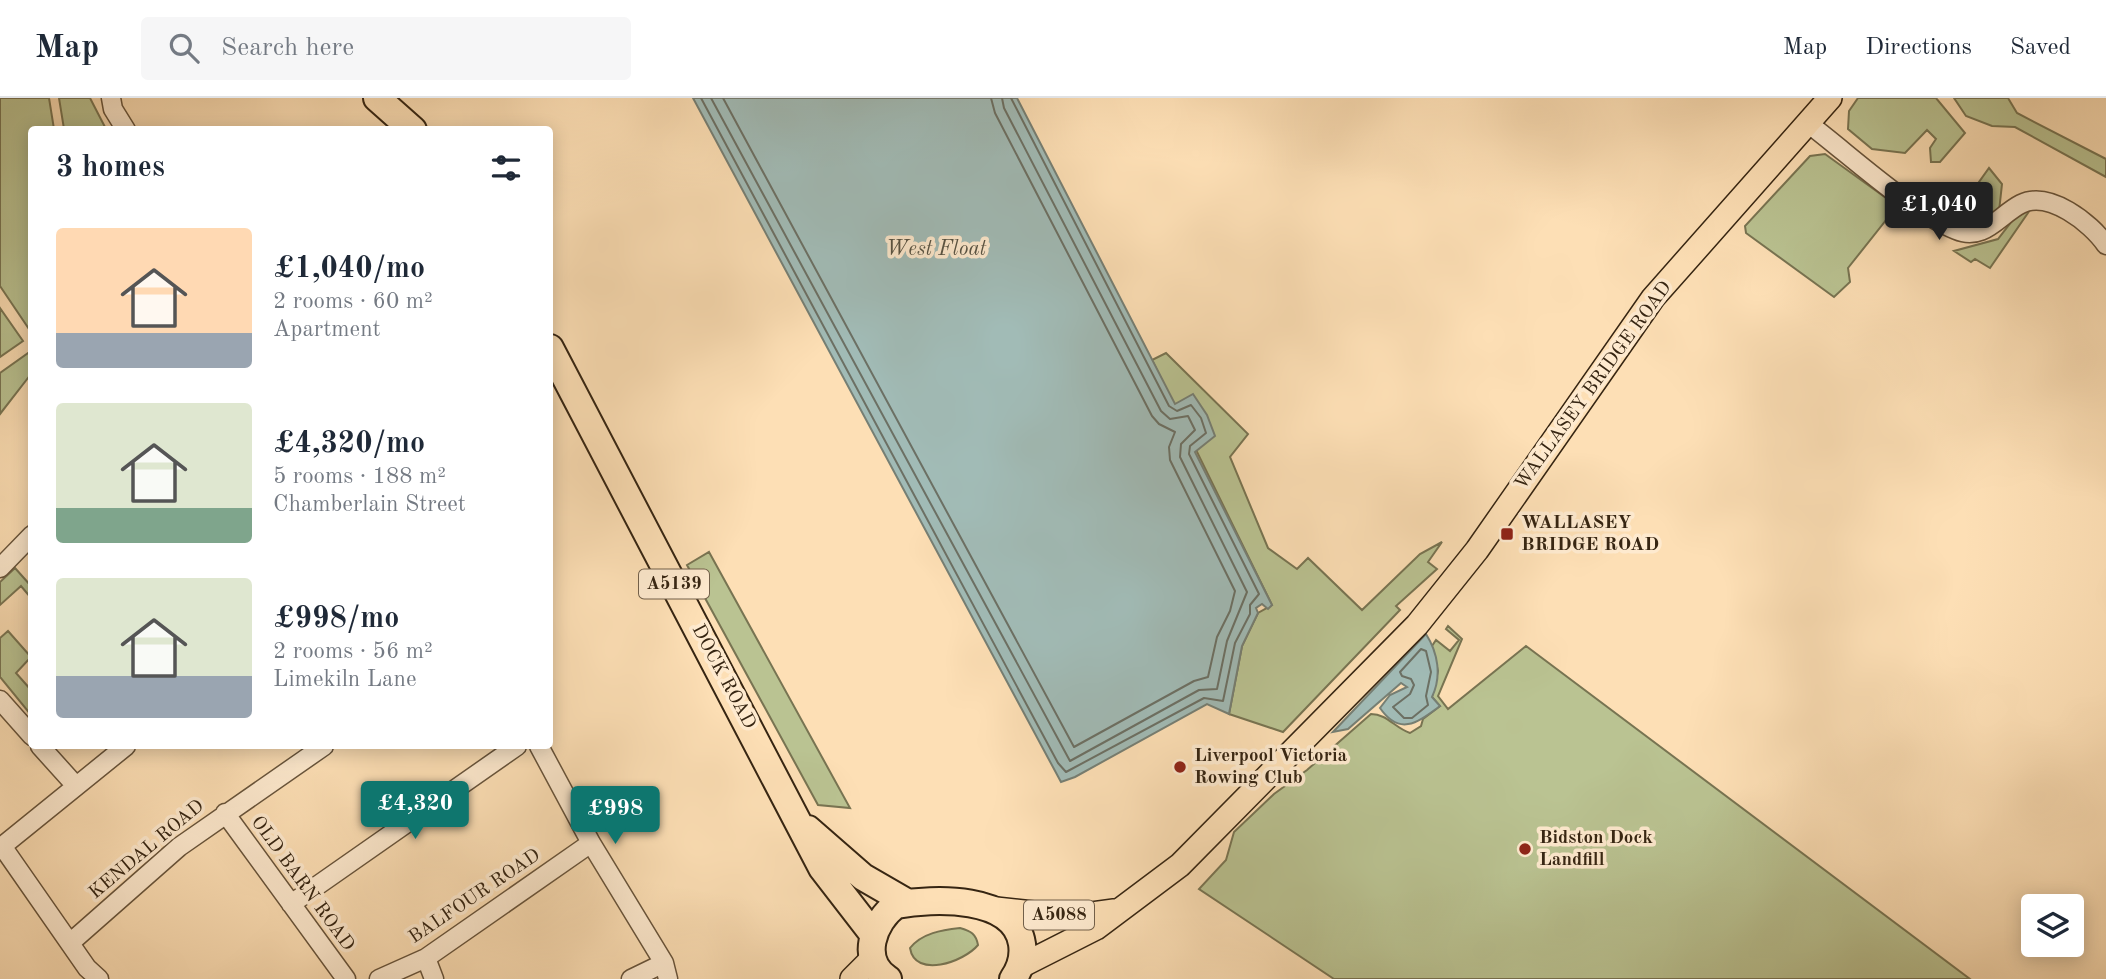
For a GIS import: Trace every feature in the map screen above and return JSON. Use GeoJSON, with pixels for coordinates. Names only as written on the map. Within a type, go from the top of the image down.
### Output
{"type":"FeatureCollection","features":[{"type":"Feature","properties":{"kind":"highway"},"geometry":{"type":"LineString","coordinates":[[377,98],[408,126]]}},
{"type":"Feature","properties":{"kind":"highway","name":"DOCK ROAD"},"geometry":{"type":"LineString","coordinates":[[553,354],[822,868],[878,957]]}},
{"type":"Feature","properties":{"kind":"highway","name":"DOCK ROAD"},"geometry":{"type":"LineString","coordinates":[[799,821],[863,877],[908,902]]}},
{"type":"Feature","properties":{"kind":"highway"},"geometry":{"type":"LineString","coordinates":[[878,957],[884,913],[896,905],[908,902]]}},
{"type":"Feature","properties":{"kind":"highway","name":"A5139"},"geometry":{"type":"LineString","coordinates":[[908,902],[996,909]]}},
{"type":"Feature","properties":{"kind":"highway"},"geometry":{"type":"LineString","coordinates":[[996,909],[1016,925],[1020,935],[1023,953],[1015,976]]}},
{"type":"Feature","properties":{"kind":"main road","name":"WALLASEY BRIDGE ROAD"},"geometry":{"type":"LineString","coordinates":[[1121,909],[1180,865],[1417,625],[1477,550],[1653,298],[1830,98]]}},
{"type":"Feature","properties":{"kind":"main road","name":"A5088"},"geometry":{"type":"LineString","coordinates":[[996,909],[1070,917],[1121,909]]}},
{"type":"Feature","properties":{"kind":"main road","name":"A5088"},"geometry":{"type":"LineString","coordinates":[[1015,976],[1096,928],[1121,909]]}},
{"type":"Feature","properties":{"kind":"main road"},"geometry":{"type":"LineString","coordinates":[[852,979],[878,957]]}},
{"type":"Feature","properties":{"kind":"street"},"geometry":{"type":"LineString","coordinates":[[111,98],[113,110],[123,126]]}},
{"type":"Feature","properties":{"kind":"street"},"geometry":{"type":"LineString","coordinates":[[1809,124],[1902,195],[1957,231],[1972,233],[1990,229],[2022,203],[2041,201],[2088,222],[2106,245]]}},
{"type":"Feature","properties":{"kind":"street"},"geometry":{"type":"LineString","coordinates":[[0,568],[28,539]]}},
{"type":"Feature","properties":{"kind":"street"},"geometry":{"type":"LineString","coordinates":[[0,700],[28,732]]}},
{"type":"Feature","properties":{"kind":"street"},"geometry":{"type":"LineString","coordinates":[[43,749],[76,786]]}},
{"type":"Feature","properties":{"kind":"street"},"geometry":{"type":"LineString","coordinates":[[99,979],[1,847],[122,749]]}},
{"type":"Feature","properties":{"kind":"street","name":"KENDAL ROAD"},"geometry":{"type":"LineString","coordinates":[[70,943],[179,847],[320,749]]}},
{"type":"Feature","properties":{"kind":"street"},"geometry":{"type":"LineString","coordinates":[[291,904],[513,749]]}},
{"type":"Feature","properties":{"kind":"street"},"geometry":{"type":"LineString","coordinates":[[541,749],[591,844],[666,971],[631,979]]}},
{"type":"Feature","properties":{"kind":"street","name":"OLD BARN ROAD"},"geometry":{"type":"LineString","coordinates":[[225,813],[346,979]]}},
{"type":"Feature","properties":{"kind":"street","name":"BALFOUR ROAD"},"geometry":{"type":"LineString","coordinates":[[379,979],[426,958],[591,844]]}},
{"type":"Feature","properties":{"kind":"street"},"geometry":{"type":"LineString","coordinates":[[426,958],[434,979]]}},
{"type":"Feature","properties":{"kind":"green space"},"geometry":{"type":"Polygon","coordinates":[[[0,98],[49,98],[54,126],[28,126],[28,328],[0,286],[0,98]]]}},
{"type":"Feature","properties":{"kind":"green space"},"geometry":{"type":"Polygon","coordinates":[[[59,98],[90,98],[104,126],[64,126],[59,98]]]}},
{"type":"Feature","properties":{"kind":"green space"},"geometry":{"type":"Polygon","coordinates":[[[1858,98],[1936,98],[1965,133],[1940,162],[1931,162],[1930,148],[1936,139],[1927,130],[1905,153],[1872,149],[1848,129],[1849,111],[1858,98]]]}},
{"type":"Feature","properties":{"kind":"green space"},"geometry":{"type":"Polygon","coordinates":[[[1954,98],[2008,98],[2017,113],[2106,159],[2106,177],[2015,127],[1992,126],[1966,116],[1954,98]]]}},
{"type":"Feature","properties":{"kind":"green space"},"geometry":{"type":"Polygon","coordinates":[[[1825,154],[1886,198],[1890,215],[1848,268],[1850,282],[1834,297],[1746,233],[1745,226],[1810,156],[1825,154]]]}},
{"type":"Feature","properties":{"kind":"green space"},"geometry":{"type":"Polygon","coordinates":[[[1989,168],[2002,184],[1999,211],[1978,218],[1957,213],[1989,168]]]}},
{"type":"Feature","properties":{"kind":"green space"},"geometry":{"type":"Polygon","coordinates":[[[2030,210],[1990,268],[1975,259],[1971,262],[1954,251],[1998,239],[2019,212],[2030,210]]]}},
{"type":"Feature","properties":{"kind":"green space"},"geometry":{"type":"Polygon","coordinates":[[[0,308],[23,341],[0,357],[0,308]]]}},
{"type":"Feature","properties":{"kind":"green space"},"geometry":{"type":"Polygon","coordinates":[[[28,353],[28,378],[0,414],[0,373],[28,353]]]}},
{"type":"Feature","properties":{"kind":"green space"},"geometry":{"type":"Polygon","coordinates":[[[1166,353],[1248,434],[1230,457],[1268,548],[1297,569],[1308,558],[1362,610],[1420,554],[1442,542],[1428,562],[1437,569],[1396,606],[1400,610],[1283,732],[1229,714],[1242,646],[1258,613],[1272,605],[1152,360],[1166,353]]]}},
{"type":"Feature","properties":{"kind":"green space"},"geometry":{"type":"Polygon","coordinates":[[[709,552],[850,808],[818,805],[687,565],[709,552]]]}},
{"type":"Feature","properties":{"kind":"green space"},"geometry":{"type":"Polygon","coordinates":[[[15,568],[28,583],[28,594],[21,586],[0,605],[0,582],[15,568]]]}},
{"type":"Feature","properties":{"kind":"green space","name":"Bidston Dock Landfill"},"geometry":{"type":"Polygon","coordinates":[[[1448,626],[1462,639],[1438,696],[1448,709],[1526,646],[1970,979],[1334,979],[1199,889],[1226,860],[1234,832],[1274,794],[1307,770],[1371,714],[1382,716],[1410,733],[1421,726],[1423,719],[1440,706],[1432,697],[1438,671],[1432,646],[1436,640],[1450,651],[1459,640],[1446,629],[1448,626]]]}},
{"type":"Feature","properties":{"kind":"green space"},"geometry":{"type":"Polygon","coordinates":[[[8,631],[28,654],[28,660],[16,673],[28,687],[28,711],[0,677],[0,638],[8,631]]]}},
{"type":"Feature","properties":{"kind":"green space"},"geometry":{"type":"Polygon","coordinates":[[[960,928],[970,932],[978,945],[962,957],[952,962],[930,965],[921,963],[914,957],[910,948],[920,939],[939,931],[960,928]]]}},
{"type":"Feature","properties":{"kind":"water","name":"West Float"},"geometry":{"type":"Polygon","coordinates":[[[693,98],[1017,98],[1175,404],[1193,394],[1207,415],[1215,436],[1195,452],[1272,605],[1268,609],[1262,604],[1256,608],[1258,613],[1242,646],[1229,714],[1207,704],[1075,777],[1061,782],[693,98]]]}},
{"type":"Feature","properties":{"kind":"water"},"geometry":{"type":"Polygon","coordinates":[[[1426,634],[1433,649],[1438,673],[1432,697],[1440,706],[1409,724],[1395,722],[1380,708],[1390,695],[1407,687],[1401,683],[1348,729],[1333,732],[1426,634]]]}},
{"type":"Feature","properties":{"kind":"place","name":"WALLASEY BRIDGE ROAD"},"geometry":{"type":"Point","coordinates":[1507,534]}},
{"type":"Feature","properties":{"kind":"place","name":"Liverpool Victoria Rowing Club"},"geometry":{"type":"Point","coordinates":[1180,767]}},
{"type":"Feature","properties":{"kind":"place","name":"Bidston Dock Landfill"},"geometry":{"type":"Point","coordinates":[1525,849]}}]}
